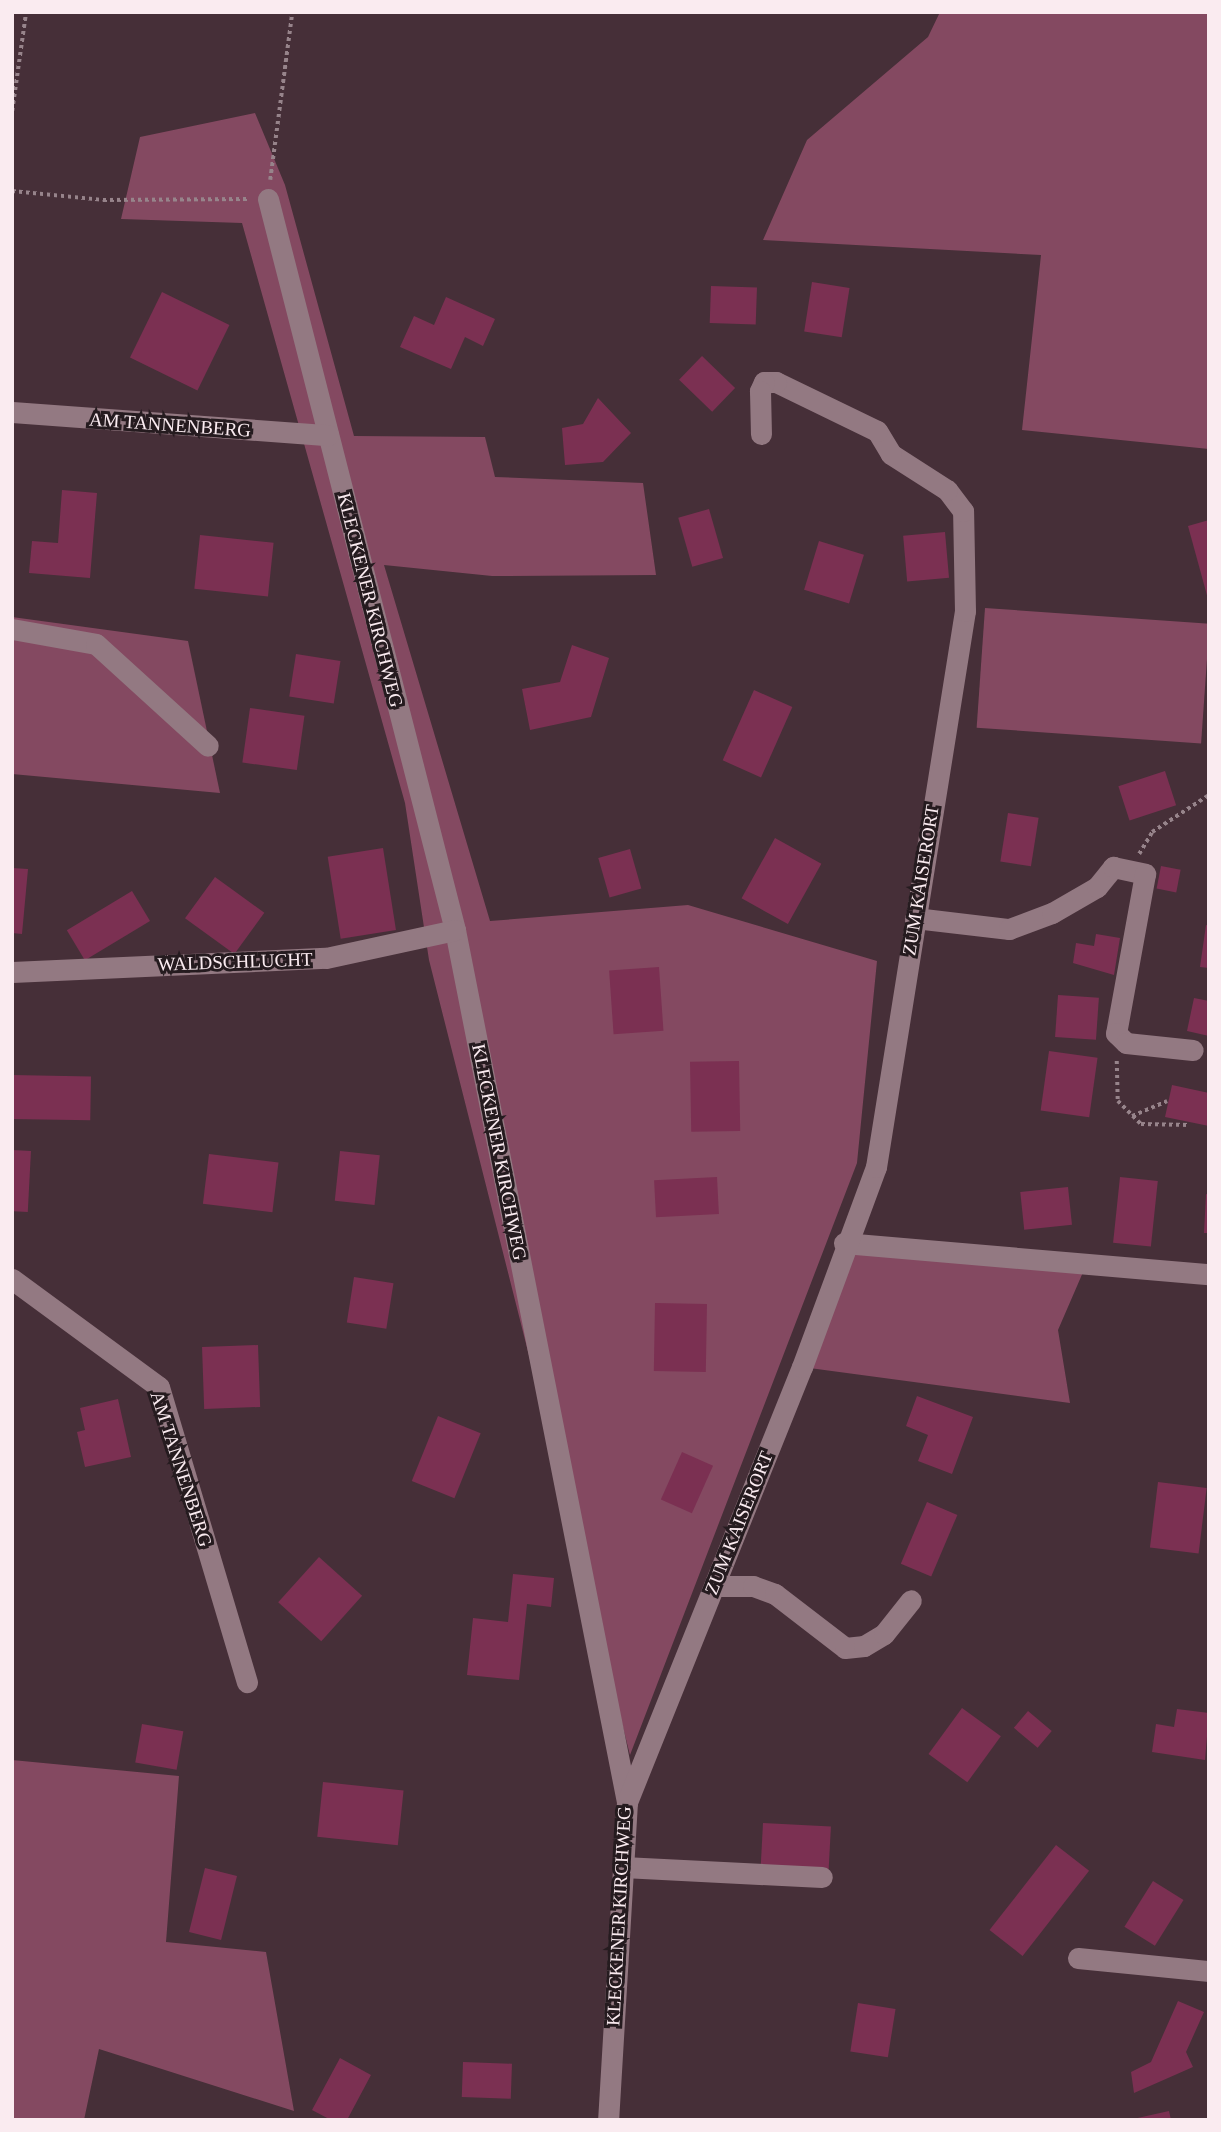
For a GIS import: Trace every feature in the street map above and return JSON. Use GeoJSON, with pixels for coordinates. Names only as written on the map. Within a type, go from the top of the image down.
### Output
{"type":"FeatureCollection","features":[{"type":"Feature","properties":{"kind":"street","name":"KLECKENER KIRCHWEG"},"geometry":{"type":"LineString","coordinates":[[268,199],[456,930],[627,1801],[608,2120]]}},
{"type":"Feature","properties":{"kind":"street","name":"ZUM KAISERORT"},"geometry":{"type":"LineString","coordinates":[[627,1801],[802,1367],[844,1243],[876,1167],[965,611],[963,511],[929,475],[891,454],[877,431],[775,382],[764,382],[760,391],[761,434]]}},
{"type":"Feature","properties":{"kind":"street","name":"AM TANNENBERG"},"geometry":{"type":"LineString","coordinates":[[12,412],[328,435]]}},
{"type":"Feature","properties":{"kind":"street"},"geometry":{"type":"LineString","coordinates":[[12,629],[96,644],[208,746]]}},
{"type":"Feature","properties":{"kind":"street"},"geometry":{"type":"LineString","coordinates":[[915,918],[1009,929],[1086,894],[1113,867],[1145,874],[1120,1038],[1193,1050]]}},
{"type":"Feature","properties":{"kind":"street","name":"WALDSCHLUCHT"},"geometry":{"type":"LineString","coordinates":[[12,972],[327,958],[456,930]]}},
{"type":"Feature","properties":{"kind":"street"},"geometry":{"type":"LineString","coordinates":[[844,1243],[1209,1274]]}},
{"type":"Feature","properties":{"kind":"street","name":"AM TANNENBERG"},"geometry":{"type":"LineString","coordinates":[[12,1279],[159,1387],[247,1682]]}},
{"type":"Feature","properties":{"kind":"street"},"geometry":{"type":"LineString","coordinates":[[714,1586],[753,1586],[775,1594],[845,1648],[864,1646],[884,1634],[911,1600]]}},
{"type":"Feature","properties":{"kind":"street"},"geometry":{"type":"LineString","coordinates":[[623,1867],[822,1877]]}},
{"type":"Feature","properties":{"kind":"street"},"geometry":{"type":"LineString","coordinates":[[1077,1958],[1209,1971]]}},
{"type":"Feature","properties":{"kind":"path"},"geometry":{"type":"LineString","coordinates":[[12,111],[26,12]]}},
{"type":"Feature","properties":{"kind":"path"},"geometry":{"type":"LineString","coordinates":[[12,191],[103,200],[268,199],[292,12]]}},
{"type":"Feature","properties":{"kind":"path"},"geometry":{"type":"LineString","coordinates":[[1128,871],[1152,832],[1209,796]]}},
{"type":"Feature","properties":{"kind":"path"},"geometry":{"type":"LineString","coordinates":[[1120,1038],[1115,1069],[1121,1086],[1118,1101],[1141,1124],[1190,1125]]}},
{"type":"Feature","properties":{"kind":"path"},"geometry":{"type":"LineString","coordinates":[[1132,1116],[1167,1101]]}},
{"type":"Feature","properties":{"kind":"shaded area"},"geometry":{"type":"Polygon","coordinates":[[[940,12],[1209,12],[1209,449],[1022,430],[1041,255],[763,240],[807,140],[928,37],[940,12]]]}},
{"type":"Feature","properties":{"kind":"shaded area"},"geometry":{"type":"Polygon","coordinates":[[[255,113],[285,185],[354,436],[485,437],[495,477],[643,483],[656,575],[492,576],[384,565],[490,921],[688,905],[877,961],[857,1163],[630,1755],[429,960],[405,803],[242,223],[121,219],[140,137],[255,113]]]}},
{"type":"Feature","properties":{"kind":"shaded area"},"geometry":{"type":"Polygon","coordinates":[[[985,608],[1209,624],[1201,743],[977,728],[985,608]]]}},
{"type":"Feature","properties":{"kind":"shaded area"},"geometry":{"type":"Polygon","coordinates":[[[12,617],[188,641],[220,793],[12,774],[12,617]]]}},
{"type":"Feature","properties":{"kind":"shaded area"},"geometry":{"type":"Polygon","coordinates":[[[844,1243],[1087,1263],[1058,1330],[1070,1403],[802,1367],[844,1243]]]}},
{"type":"Feature","properties":{"kind":"shaded area"},"geometry":{"type":"Polygon","coordinates":[[[12,1760],[179,1776],[166,1942],[266,1952],[294,2111],[99,2049],[84,2120],[12,2120],[12,1760]]]}},
{"type":"Feature","properties":{"kind":"building"},"geometry":{"type":"Polygon","coordinates":[[[812,282],[850,288],[842,337],[804,331],[812,282]]]}},
{"type":"Feature","properties":{"kind":"building"},"geometry":{"type":"Polygon","coordinates":[[[711,286],[757,288],[756,325],[710,323],[711,286]]]}},
{"type":"Feature","properties":{"kind":"building"},"geometry":{"type":"Polygon","coordinates":[[[162,292],[229,325],[197,390],[130,358],[162,292]]]}},
{"type":"Feature","properties":{"kind":"building"},"geometry":{"type":"Polygon","coordinates":[[[446,297],[495,319],[483,346],[465,337],[451,369],[400,347],[414,316],[434,325],[446,297]]]}},
{"type":"Feature","properties":{"kind":"building"},"geometry":{"type":"Polygon","coordinates":[[[702,356],[735,388],[712,412],[679,380],[702,356]]]}},
{"type":"Feature","properties":{"kind":"building"},"geometry":{"type":"Polygon","coordinates":[[[598,398],[631,433],[603,462],[565,465],[562,428],[583,424],[598,398]]]}},
{"type":"Feature","properties":{"kind":"building"},"geometry":{"type":"Polygon","coordinates":[[[62,490],[97,493],[90,578],[29,573],[32,541],[58,543],[62,490]]]}},
{"type":"Feature","properties":{"kind":"building"},"geometry":{"type":"Polygon","coordinates":[[[709,509],[723,558],[692,567],[678,518],[709,509]]]}},
{"type":"Feature","properties":{"kind":"building"},"geometry":{"type":"Polygon","coordinates":[[[1209,520],[1209,599],[1208,599],[1188,526],[1209,520]]]}},
{"type":"Feature","properties":{"kind":"building"},"geometry":{"type":"Polygon","coordinates":[[[945,532],[949,578],[907,581],[903,536],[945,532]]]}},
{"type":"Feature","properties":{"kind":"building"},"geometry":{"type":"Polygon","coordinates":[[[200,535],[274,543],[268,596],[194,589],[200,535]]]}},
{"type":"Feature","properties":{"kind":"building"},"geometry":{"type":"Polygon","coordinates":[[[819,541],[864,555],[849,604],[804,590],[819,541]]]}},
{"type":"Feature","properties":{"kind":"building"},"geometry":{"type":"Polygon","coordinates":[[[572,645],[609,658],[591,717],[530,730],[522,689],[560,682],[572,645]]]}},
{"type":"Feature","properties":{"kind":"building"},"geometry":{"type":"Polygon","coordinates":[[[296,654],[340,661],[334,704],[289,696],[296,654]]]}},
{"type":"Feature","properties":{"kind":"building"},"geometry":{"type":"Polygon","coordinates":[[[754,690],[792,707],[761,777],[723,760],[754,690]]]}},
{"type":"Feature","properties":{"kind":"building"},"geometry":{"type":"Polygon","coordinates":[[[250,708],[304,716],[297,770],[242,762],[250,708]]]}},
{"type":"Feature","properties":{"kind":"building"},"geometry":{"type":"Polygon","coordinates":[[[1165,771],[1176,805],[1130,820],[1118,786],[1165,771]]]}},
{"type":"Feature","properties":{"kind":"building"},"geometry":{"type":"Polygon","coordinates":[[[1008,813],[1039,818],[1031,866],[1000,861],[1008,813]]]}},
{"type":"Feature","properties":{"kind":"building"},"geometry":{"type":"Polygon","coordinates":[[[775,838],[821,864],[788,924],[742,898],[775,838]]]}},
{"type":"Feature","properties":{"kind":"building"},"geometry":{"type":"Polygon","coordinates":[[[383,848],[396,930],[341,939],[328,857],[383,848]]]}},
{"type":"Feature","properties":{"kind":"building"},"geometry":{"type":"Polygon","coordinates":[[[630,849],[641,888],[610,898],[598,858],[630,849]]]}},
{"type":"Feature","properties":{"kind":"building"},"geometry":{"type":"Polygon","coordinates":[[[1161,866],[1181,870],[1176,892],[1157,889],[1161,866]]]}},
{"type":"Feature","properties":{"kind":"building"},"geometry":{"type":"Polygon","coordinates":[[[12,868],[28,869],[22,934],[12,933],[12,868]]]}},
{"type":"Feature","properties":{"kind":"building"},"geometry":{"type":"Polygon","coordinates":[[[215,877],[264,913],[234,954],[185,918],[215,877]]]}},
{"type":"Feature","properties":{"kind":"building"},"geometry":{"type":"Polygon","coordinates":[[[132,891],[150,921],[85,960],[67,930],[132,891]]]}},
{"type":"Feature","properties":{"kind":"building"},"geometry":{"type":"Polygon","coordinates":[[[1206,925],[1209,926],[1209,968],[1200,967],[1206,925]]]}},
{"type":"Feature","properties":{"kind":"building"},"geometry":{"type":"Polygon","coordinates":[[[1096,934],[1120,938],[1114,975],[1073,963],[1076,943],[1094,946],[1096,934]]]}},
{"type":"Feature","properties":{"kind":"building"},"geometry":{"type":"Polygon","coordinates":[[[659,967],[663,1031],[614,1034],[609,970],[659,967]]]}},
{"type":"Feature","properties":{"kind":"building"},"geometry":{"type":"Polygon","coordinates":[[[1058,995],[1099,998],[1096,1040],[1055,1037],[1058,995]]]}},
{"type":"Feature","properties":{"kind":"building"},"geometry":{"type":"Polygon","coordinates":[[[1194,998],[1209,1001],[1209,1036],[1187,1031],[1194,998]]]}},
{"type":"Feature","properties":{"kind":"building"},"geometry":{"type":"Polygon","coordinates":[[[1049,1051],[1098,1058],[1089,1117],[1041,1110],[1049,1051]]]}},
{"type":"Feature","properties":{"kind":"building"},"geometry":{"type":"Polygon","coordinates":[[[739,1061],[740,1131],[691,1132],[690,1062],[739,1061]]]}},
{"type":"Feature","properties":{"kind":"building"},"geometry":{"type":"Polygon","coordinates":[[[12,1075],[91,1076],[90,1120],[12,1119],[12,1075]]]}},
{"type":"Feature","properties":{"kind":"building"},"geometry":{"type":"Polygon","coordinates":[[[1172,1085],[1209,1093],[1209,1126],[1165,1117],[1172,1085]]]}},
{"type":"Feature","properties":{"kind":"building"},"geometry":{"type":"Polygon","coordinates":[[[12,1150],[31,1151],[28,1212],[12,1211],[12,1150]]]}},
{"type":"Feature","properties":{"kind":"building"},"geometry":{"type":"Polygon","coordinates":[[[340,1151],[380,1155],[375,1205],[335,1201],[340,1151]]]}},
{"type":"Feature","properties":{"kind":"building"},"geometry":{"type":"Polygon","coordinates":[[[209,1154],[278,1163],[272,1212],[203,1204],[209,1154]]]}},
{"type":"Feature","properties":{"kind":"building"},"geometry":{"type":"Polygon","coordinates":[[[717,1177],[719,1214],[656,1217],[654,1180],[717,1177]]]}},
{"type":"Feature","properties":{"kind":"building"},"geometry":{"type":"Polygon","coordinates":[[[1120,1177],[1158,1181],[1151,1247],[1113,1243],[1120,1177]]]}},
{"type":"Feature","properties":{"kind":"building"},"geometry":{"type":"Polygon","coordinates":[[[1068,1187],[1072,1225],[1024,1230],[1020,1192],[1068,1187]]]}},
{"type":"Feature","properties":{"kind":"building"},"geometry":{"type":"Polygon","coordinates":[[[1206,1194],[1209,1195],[1209,1233],[1204,1233],[1206,1194]]]}},
{"type":"Feature","properties":{"kind":"building"},"geometry":{"type":"Polygon","coordinates":[[[354,1277],[394,1283],[386,1329],[347,1322],[354,1277]]]}},
{"type":"Feature","properties":{"kind":"building"},"geometry":{"type":"Polygon","coordinates":[[[655,1303],[707,1304],[706,1372],[654,1371],[655,1303]]]}},
{"type":"Feature","properties":{"kind":"building"},"geometry":{"type":"Polygon","coordinates":[[[258,1345],[260,1407],[204,1409],[202,1347],[258,1345]]]}},
{"type":"Feature","properties":{"kind":"building"},"geometry":{"type":"Polygon","coordinates":[[[917,1396],[973,1417],[952,1474],[918,1461],[928,1435],[906,1426],[917,1396]]]}},
{"type":"Feature","properties":{"kind":"building"},"geometry":{"type":"Polygon","coordinates":[[[118,1399],[131,1457],[85,1467],[77,1432],[85,1430],[80,1408],[118,1399]]]}},
{"type":"Feature","properties":{"kind":"building"},"geometry":{"type":"Polygon","coordinates":[[[438,1416],[481,1433],[454,1498],[412,1481],[438,1416]]]}},
{"type":"Feature","properties":{"kind":"building"},"geometry":{"type":"Polygon","coordinates":[[[682,1452],[713,1466],[692,1513],[661,1500],[682,1452]]]}},
{"type":"Feature","properties":{"kind":"building"},"geometry":{"type":"Polygon","coordinates":[[[1158,1482],[1207,1488],[1199,1553],[1150,1548],[1158,1482]]]}},
{"type":"Feature","properties":{"kind":"building"},"geometry":{"type":"Polygon","coordinates":[[[927,1502],[957,1515],[931,1577],[901,1564],[927,1502]]]}},
{"type":"Feature","properties":{"kind":"building"},"geometry":{"type":"Polygon","coordinates":[[[319,1557],[362,1596],[321,1641],[278,1602],[319,1557]]]}},
{"type":"Feature","properties":{"kind":"building"},"geometry":{"type":"Polygon","coordinates":[[[513,1574],[554,1578],[551,1607],[527,1604],[519,1680],[467,1675],[473,1618],[508,1622],[513,1574]]]}},
{"type":"Feature","properties":{"kind":"building"},"geometry":{"type":"Polygon","coordinates":[[[962,1708],[1001,1736],[967,1782],[928,1754],[962,1708]]]}},
{"type":"Feature","properties":{"kind":"building"},"geometry":{"type":"Polygon","coordinates":[[[1177,1709],[1209,1713],[1205,1760],[1152,1752],[1156,1724],[1174,1727],[1177,1709]]]}},
{"type":"Feature","properties":{"kind":"building"},"geometry":{"type":"Polygon","coordinates":[[[1028,1711],[1052,1731],[1038,1748],[1014,1728],[1028,1711]]]}},
{"type":"Feature","properties":{"kind":"building"},"geometry":{"type":"Polygon","coordinates":[[[142,1724],[183,1731],[177,1770],[135,1762],[142,1724]]]}},
{"type":"Feature","properties":{"kind":"building"},"geometry":{"type":"Polygon","coordinates":[[[323,1782],[404,1790],[398,1845],[317,1837],[323,1782]]]}},
{"type":"Feature","properties":{"kind":"building"},"geometry":{"type":"Polygon","coordinates":[[[763,1823],[831,1827],[829,1869],[761,1866],[763,1823]]]}},
{"type":"Feature","properties":{"kind":"building"},"geometry":{"type":"Polygon","coordinates":[[[1056,1845],[1089,1871],[1023,1956],[990,1930],[1056,1845]]]}},
{"type":"Feature","properties":{"kind":"building"},"geometry":{"type":"Polygon","coordinates":[[[205,1868],[237,1876],[221,1940],[189,1932],[205,1868]]]}},
{"type":"Feature","properties":{"kind":"building"},"geometry":{"type":"Polygon","coordinates":[[[1153,1881],[1184,1900],[1155,1946],[1124,1927],[1153,1881]]]}},
{"type":"Feature","properties":{"kind":"building"},"geometry":{"type":"Polygon","coordinates":[[[1178,2001],[1204,2012],[1186,2052],[1193,2067],[1134,2093],[1131,2072],[1151,2062],[1178,2001]]]}},
{"type":"Feature","properties":{"kind":"building"},"geometry":{"type":"Polygon","coordinates":[[[858,2003],[896,2009],[888,2057],[850,2051],[858,2003]]]}},
{"type":"Feature","properties":{"kind":"building"},"geometry":{"type":"Polygon","coordinates":[[[340,2058],[371,2075],[347,2120],[331,2120],[312,2110],[340,2058]]]}},
{"type":"Feature","properties":{"kind":"building"},"geometry":{"type":"Polygon","coordinates":[[[463,2062],[512,2064],[511,2099],[462,2097],[463,2062]]]}},
{"type":"Feature","properties":{"kind":"building"},"geometry":{"type":"Polygon","coordinates":[[[1169,2111],[1171,2120],[1133,2120],[1133,2119],[1169,2111]]]}}]}
